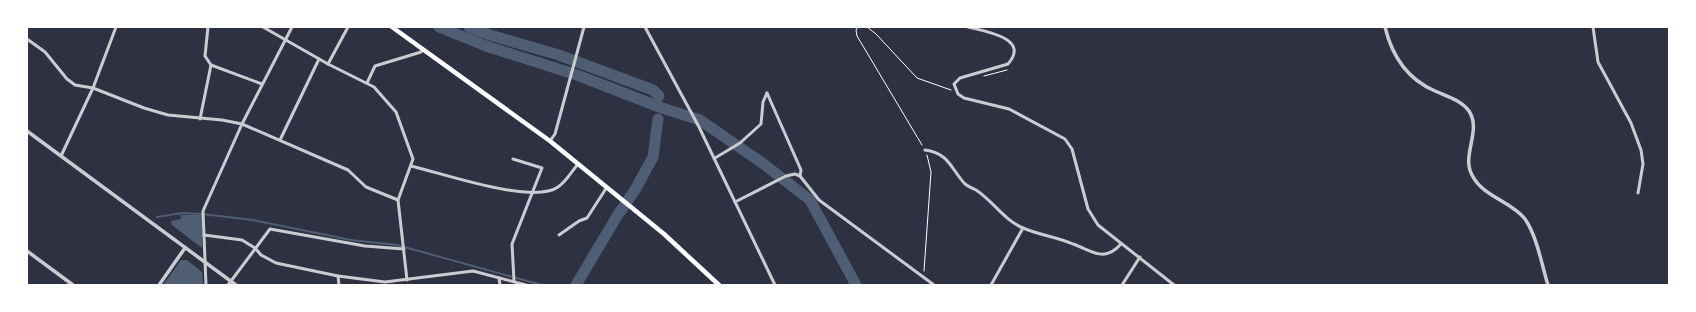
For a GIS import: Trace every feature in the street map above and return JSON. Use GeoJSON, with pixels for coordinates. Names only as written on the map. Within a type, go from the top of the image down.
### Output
{"type":"FeatureCollection","features":[{"type":"Feature","properties":{"kind":"main road"},"geometry":{"type":"LineString","coordinates":[[392,27],[550,141],[664,234],[719,285]]}},
{"type":"Feature","properties":{"kind":"street"},"geometry":{"type":"LineString","coordinates":[[60,156],[93,88],[116,27]]}},
{"type":"Feature","properties":{"kind":"street"},"geometry":{"type":"LineString","coordinates":[[208,27],[205,56],[211,65],[262,84]]}},
{"type":"Feature","properties":{"kind":"street"},"geometry":{"type":"LineString","coordinates":[[263,27],[328,64],[367,83],[383,96],[396,112],[413,159],[412,166],[398,200],[407,280]]}},
{"type":"Feature","properties":{"kind":"street"},"geometry":{"type":"LineString","coordinates":[[206,285],[204,211],[242,124],[284,39],[292,27]]}},
{"type":"Feature","properties":{"kind":"street"},"geometry":{"type":"LineString","coordinates":[[328,64],[348,27]]}},
{"type":"Feature","properties":{"kind":"street"},"geometry":{"type":"LineString","coordinates":[[550,141],[555,134],[584,27]]}},
{"type":"Feature","properties":{"kind":"street"},"geometry":{"type":"LineString","coordinates":[[645,27],[715,158],[775,285]]}},
{"type":"Feature","properties":{"kind":"street"},"geometry":{"type":"LineString","coordinates":[[968,27],[1004,37],[1010,41],[1014,48],[1014,54],[1008,64],[960,78],[954,84],[958,94],[964,98],[1009,109],[1065,139],[1072,150],[1093,218],[1098,225],[1174,285]]}},
{"type":"Feature","properties":{"kind":"street"},"geometry":{"type":"LineString","coordinates":[[1385,27],[1393,51],[1403,68],[1422,84],[1461,103],[1468,109],[1473,122],[1473,134],[1469,159],[1471,174],[1476,182],[1484,189],[1514,209],[1525,219],[1534,240],[1548,285]]}},
{"type":"Feature","properties":{"kind":"street"},"geometry":{"type":"LineString","coordinates":[[1593,27],[1598,62],[1631,123],[1641,150],[1643,164],[1638,193]]}},
{"type":"Feature","properties":{"kind":"street"},"geometry":{"type":"LineString","coordinates":[[27,39],[45,52],[67,79],[75,85],[93,88],[150,110],[168,115],[222,120],[242,124],[348,170],[366,187],[398,200]]}},
{"type":"Feature","properties":{"kind":"street"},"geometry":{"type":"LineString","coordinates":[[367,83],[375,66],[421,52],[423,50]]}},
{"type":"Feature","properties":{"kind":"street"},"geometry":{"type":"LineString","coordinates":[[280,140],[319,59]]}},
{"type":"Feature","properties":{"kind":"street"},"geometry":{"type":"LineString","coordinates":[[200,119],[211,65]]}},
{"type":"Feature","properties":{"kind":"street"},"geometry":{"type":"LineString","coordinates":[[715,158],[740,143],[761,124],[763,102],[767,93],[801,170],[800,176]]}},
{"type":"Feature","properties":{"kind":"street"},"geometry":{"type":"LineString","coordinates":[[27,131],[236,285]]}},
{"type":"Feature","properties":{"kind":"street"},"geometry":{"type":"LineString","coordinates":[[925,150],[933,151],[947,159],[965,183],[976,190],[1009,220],[1023,228],[1055,237],[1103,255],[1114,252],[1121,244]]}},
{"type":"Feature","properties":{"kind":"street"},"geometry":{"type":"LineString","coordinates":[[513,159],[542,168],[512,244],[514,281]]}},
{"type":"Feature","properties":{"kind":"street"},"geometry":{"type":"LineString","coordinates":[[412,166],[506,190],[531,194],[545,192],[558,187],[578,164]]}},
{"type":"Feature","properties":{"kind":"street"},"geometry":{"type":"LineString","coordinates":[[735,202],[786,176],[795,174],[800,176],[819,200],[934,285]]}},
{"type":"Feature","properties":{"kind":"street"},"geometry":{"type":"LineString","coordinates":[[559,235],[587,218],[608,187]]}},
{"type":"Feature","properties":{"kind":"street"},"geometry":{"type":"LineString","coordinates":[[991,285],[1023,228]]}},
{"type":"Feature","properties":{"kind":"street"},"geometry":{"type":"LineString","coordinates":[[228,285],[270,229],[365,246],[404,250]]}},
{"type":"Feature","properties":{"kind":"street"},"geometry":{"type":"LineString","coordinates":[[204,236],[242,240],[255,248],[261,255],[276,263],[338,276],[385,282],[473,271],[526,285]]}},
{"type":"Feature","properties":{"kind":"street"},"geometry":{"type":"LineString","coordinates":[[159,285],[185,248]]}},
{"type":"Feature","properties":{"kind":"street"},"geometry":{"type":"LineString","coordinates":[[27,251],[73,285]]}},
{"type":"Feature","properties":{"kind":"street"},"geometry":{"type":"LineString","coordinates":[[1122,285],[1140,257]]}},
{"type":"Feature","properties":{"kind":"street"},"geometry":{"type":"LineString","coordinates":[[338,276],[339,285]]}},
{"type":"Feature","properties":{"kind":"street"},"geometry":{"type":"LineString","coordinates":[[499,278],[500,285]]}},
{"type":"Feature","properties":{"kind":"path"},"geometry":{"type":"LineString","coordinates":[[858,27],[856,30],[857,36],[925,150],[931,172],[924,278]]}},
{"type":"Feature","properties":{"kind":"path"},"geometry":{"type":"LineString","coordinates":[[867,27],[876,34],[917,78],[951,90]]}},
{"type":"Feature","properties":{"kind":"path"},"geometry":{"type":"LineString","coordinates":[[984,76],[1007,70],[1010,66]]}},
{"type":"Feature","properties":{"kind":"water"},"geometry":{"type":"Polygon","coordinates":[[[180,215],[202,215],[202,248],[172,225],[171,221],[181,219],[180,215]]]}},
{"type":"Feature","properties":{"kind":"water"},"geometry":{"type":"Polygon","coordinates":[[[181,260],[187,260],[202,272],[203,285],[163,285],[181,260]]]}},
{"type":"Feature","properties":{"kind":"waterway"},"geometry":{"type":"LineString","coordinates":[[439,27],[486,46],[577,75],[662,108],[700,120],[765,165],[810,200],[856,285]]}},
{"type":"Feature","properties":{"kind":"waterway"},"geometry":{"type":"LineString","coordinates":[[469,27],[490,35],[559,55],[653,90],[659,96]]}},
{"type":"Feature","properties":{"kind":"waterway"},"geometry":{"type":"LineString","coordinates":[[576,285],[619,213],[635,190],[653,157],[658,119]]}},
{"type":"Feature","properties":{"kind":"waterway"},"geometry":{"type":"LineString","coordinates":[[157,217],[182,213],[202,214],[253,220],[351,240],[397,245],[542,285]]}}]}
